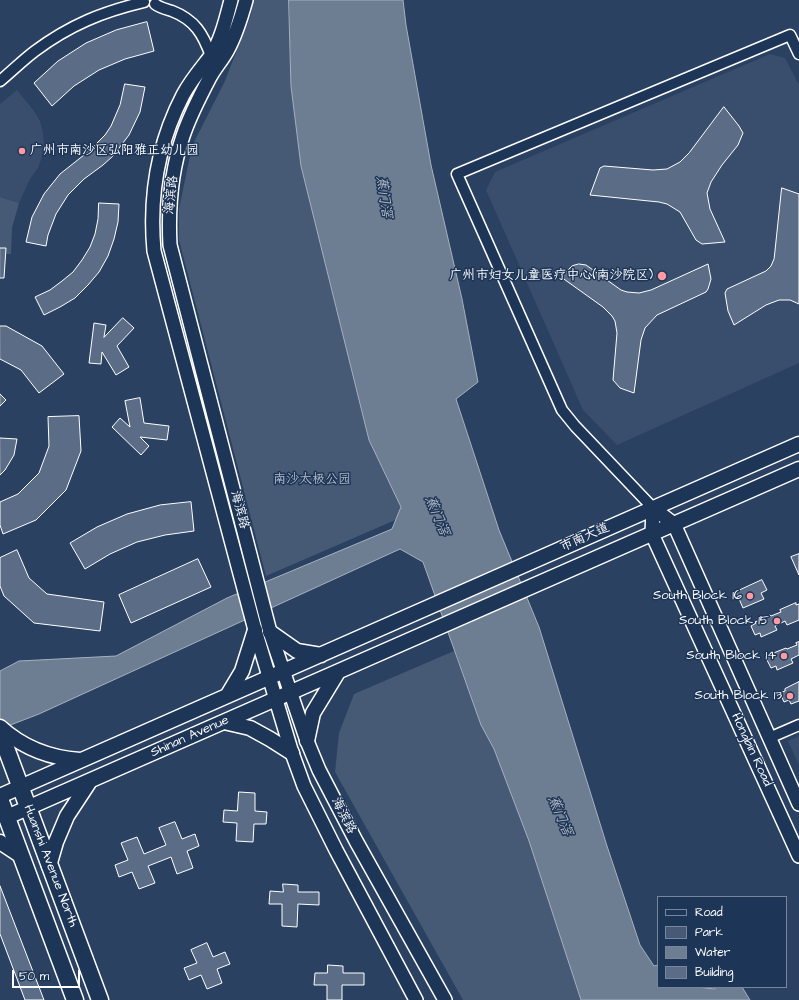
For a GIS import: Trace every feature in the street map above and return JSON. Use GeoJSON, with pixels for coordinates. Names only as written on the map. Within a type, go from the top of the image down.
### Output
{"type":"FeatureCollection","features":[{"type":"Feature","properties":{"kind":"main road","name":"市南大道"},"geometry":{"type":"LineString","coordinates":[[372,633],[799,444]]}},
{"type":"Feature","properties":{"kind":"main road","name":"市南大道"},"geometry":{"type":"LineString","coordinates":[[381,653],[799,469]]}},
{"type":"Feature","properties":{"kind":"main road"},"geometry":{"type":"LineString","coordinates":[[227,696],[242,671],[255,630]]}},
{"type":"Feature","properties":{"kind":"main road"},"geometry":{"type":"LineString","coordinates":[[270,632],[298,651],[322,655]]}},
{"type":"Feature","properties":{"kind":"main road","name":"Shinan Avenue"},"geometry":{"type":"LineString","coordinates":[[0,797],[372,633]]}},
{"type":"Feature","properties":{"kind":"main road","name":"Shinan Avenue"},"geometry":{"type":"LineString","coordinates":[[4,819],[381,653]]}},
{"type":"Feature","properties":{"kind":"main road"},"geometry":{"type":"LineString","coordinates":[[307,741],[313,713],[338,672]]}},
{"type":"Feature","properties":{"kind":"main road"},"geometry":{"type":"LineString","coordinates":[[224,722],[250,728],[292,753]]}},
{"type":"Feature","properties":{"kind":"main road"},"geometry":{"type":"LineString","coordinates":[[0,727],[22,744],[36,751],[66,759],[82,760]]}},
{"type":"Feature","properties":{"kind":"main road","name":"Huanshi Avenue North"},"geometry":{"type":"LineString","coordinates":[[0,732],[100,1000]]}},
{"type":"Feature","properties":{"kind":"main road"},"geometry":{"type":"LineString","coordinates":[[49,866],[56,842],[67,816],[90,781]]}},
{"type":"Feature","properties":{"kind":"main road","name":"Huanshi Avenue North"},"geometry":{"type":"LineString","coordinates":[[0,797],[4,819],[21,856],[75,1000]]}},
{"type":"Feature","properties":{"kind":"main road"},"geometry":{"type":"LineString","coordinates":[[0,842],[21,856]]}},
{"type":"Feature","properties":{"kind":"street","name":"海滨路"},"geometry":{"type":"LineString","coordinates":[[231,0],[220,36],[211,56],[195,74],[184,94],[165,137],[154,182],[152,205],[154,252],[255,630],[292,753],[304,786],[336,850],[416,1000]]}},
{"type":"Feature","properties":{"kind":"street","name":"海滨路"},"geometry":{"type":"LineString","coordinates":[[246,0],[239,25],[227,51],[212,75],[191,115],[183,135],[172,178],[169,222],[170,245],[270,632],[307,741],[319,770],[356,841],[445,1000]]}},
{"type":"Feature","properties":{"kind":"street"},"geometry":{"type":"LineString","coordinates":[[0,81],[34,51],[59,34],[86,20],[114,9],[152,1],[159,7],[172,11],[189,21],[202,35],[211,56]]}},
{"type":"Feature","properties":{"kind":"street"},"geometry":{"type":"LineString","coordinates":[[653,508],[575,426],[562,410],[457,174],[790,35],[799,54]]}},
{"type":"Feature","properties":{"kind":"street","name":"Hongbin Road"},"geometry":{"type":"LineString","coordinates":[[653,508],[674,524],[799,804]]}},
{"type":"Feature","properties":{"kind":"street","name":"Hongbin Road"},"geometry":{"type":"LineString","coordinates":[[653,508],[652,534],[799,856]]}},
{"type":"Feature","properties":{"kind":"street"},"geometry":{"type":"LineString","coordinates":[[769,738],[799,725]]}},
{"type":"Feature","properties":{"kind":"shaded area","name":"广州市妇女儿童医疗中心(南沙院区)"},"geometry":{"type":"Polygon","coordinates":[[[770,54],[785,58],[799,85],[799,363],[617,445],[583,410],[486,190],[495,172],[770,54]]]}},
{"type":"Feature","properties":{"kind":"shaded area","name":"广州市南沙区弘阳雅正幼儿园"},"geometry":{"type":"Polygon","coordinates":[[[17,90],[40,121],[44,145],[38,168],[30,179],[19,203],[0,197],[0,104],[17,90]]]}},
{"type":"Feature","properties":{"kind":"shaded area"},"geometry":{"type":"Polygon","coordinates":[[[799,736],[799,765],[788,741],[799,736]]]}},
{"type":"Feature","properties":{"kind":"green space","name":"南沙太极公园"},"geometry":{"type":"Polygon","coordinates":[[[253,0],[289,0],[291,86],[301,166],[369,440],[401,507],[400,518],[266,576],[179,240],[179,209],[192,146],[224,83],[251,15],[253,0]]]}},
{"type":"Feature","properties":{"kind":"green space"},"geometry":{"type":"Polygon","coordinates":[[[0,197],[19,203],[12,228],[11,254],[0,254],[0,197]]]}},
{"type":"Feature","properties":{"kind":"green space"},"geometry":{"type":"Polygon","coordinates":[[[454,651],[481,725],[494,749],[529,841],[581,1000],[463,1000],[335,772],[339,733],[354,694],[454,651]]]}},
{"type":"Feature","properties":{"kind":"water","name":"蕉门滘"},"geometry":{"type":"Polygon","coordinates":[[[289,0],[403,0],[406,25],[431,165],[462,299],[478,382],[456,399],[499,530],[539,627],[607,846],[640,945],[654,966],[657,965],[657,988],[743,988],[750,1000],[581,1000],[529,841],[494,749],[481,725],[423,562],[400,549],[39,714],[0,729],[0,671],[19,661],[116,656],[227,598],[392,529],[401,507],[369,440],[301,166],[291,86],[289,0]]]}},
{"type":"Feature","properties":{"kind":"building"},"geometry":{"type":"Polygon","coordinates":[[[147,22],[154,51],[125,59],[99,70],[74,86],[52,106],[34,83],[58,61],[86,43],[116,30],[147,22]]]}},
{"type":"Feature","properties":{"kind":"building"},"geometry":{"type":"Polygon","coordinates":[[[125,84],[145,87],[140,112],[129,135],[113,156],[84,179],[68,195],[56,214],[48,235],[46,246],[26,242],[32,217],[44,194],[60,174],[89,151],[105,135],[111,126],[120,105],[125,84]]]}},
{"type":"Feature","properties":{"kind":"building"},"geometry":{"type":"Polygon","coordinates":[[[724,107],[743,133],[738,145],[711,182],[707,193],[710,209],[725,242],[702,244],[696,240],[680,212],[667,204],[590,195],[600,168],[604,166],[653,170],[667,169],[680,162],[689,153],[724,107]]]}},
{"type":"Feature","properties":{"kind":"building"},"geometry":{"type":"Polygon","coordinates":[[[782,188],[799,194],[799,304],[790,300],[779,300],[766,305],[734,325],[728,311],[725,293],[727,289],[766,271],[771,266],[774,259],[782,188]]]}},
{"type":"Feature","properties":{"kind":"building"},"geometry":{"type":"Polygon","coordinates":[[[99,203],[119,204],[118,222],[108,256],[99,272],[75,298],[44,315],[35,297],[50,290],[62,281],[73,272],[82,260],[90,247],[95,234],[99,203]]]}},
{"type":"Feature","properties":{"kind":"building"},"geometry":{"type":"Polygon","coordinates":[[[0,248],[6,248],[4,278],[0,278],[0,248]]]}},
{"type":"Feature","properties":{"kind":"building"},"geometry":{"type":"Polygon","coordinates":[[[579,264],[586,265],[621,290],[639,293],[651,290],[708,264],[711,279],[706,292],[657,315],[645,328],[641,340],[634,393],[620,388],[613,380],[617,333],[615,321],[612,316],[603,307],[561,277],[572,266],[579,264]]]}},
{"type":"Feature","properties":{"kind":"building"},"geometry":{"type":"Polygon","coordinates":[[[123,318],[134,328],[117,346],[129,367],[116,375],[102,352],[101,364],[89,363],[94,323],[106,325],[104,337],[123,318]]]}},
{"type":"Feature","properties":{"kind":"building"},"geometry":{"type":"Polygon","coordinates":[[[0,326],[6,326],[42,346],[64,374],[39,393],[21,370],[0,359],[0,326]]]}},
{"type":"Feature","properties":{"kind":"building"},"geometry":{"type":"Polygon","coordinates":[[[0,394],[6,400],[0,406],[0,394]]]}},
{"type":"Feature","properties":{"kind":"building"},"geometry":{"type":"Polygon","coordinates":[[[140,398],[144,423],[169,426],[167,440],[140,437],[149,446],[141,455],[112,427],[120,418],[130,427],[125,401],[140,398]]]}},
{"type":"Feature","properties":{"kind":"building"},"geometry":{"type":"Polygon","coordinates":[[[79,416],[81,451],[66,490],[36,520],[3,534],[0,525],[0,502],[18,494],[39,473],[49,446],[48,417],[79,416]]]}},
{"type":"Feature","properties":{"kind":"building"},"geometry":{"type":"Polygon","coordinates":[[[0,438],[17,439],[14,455],[5,470],[0,475],[0,438]]]}},
{"type":"Feature","properties":{"kind":"building"},"geometry":{"type":"Polygon","coordinates":[[[191,502],[194,531],[165,535],[137,542],[110,554],[85,569],[70,543],[97,527],[127,514],[160,505],[191,502]]]}},
{"type":"Feature","properties":{"kind":"building"},"geometry":{"type":"Polygon","coordinates":[[[17,550],[29,578],[47,594],[104,602],[100,631],[34,623],[4,596],[0,586],[0,558],[17,550]]]}},
{"type":"Feature","properties":{"kind":"building"},"geometry":{"type":"Polygon","coordinates":[[[799,554],[799,575],[791,557],[799,554]]]}},
{"type":"Feature","properties":{"kind":"building"},"geometry":{"type":"Polygon","coordinates":[[[198,559],[211,587],[131,623],[119,595],[198,559]]]}},
{"type":"Feature","properties":{"kind":"building","name":"South Block 16"},"geometry":{"type":"Polygon","coordinates":[[[762,580],[767,590],[761,593],[764,599],[743,608],[736,592],[762,580]]]}},
{"type":"Feature","properties":{"kind":"building","name":"South Block 15"},"geometry":{"type":"Polygon","coordinates":[[[796,603],[796,605],[799,604],[799,620],[787,625],[785,621],[775,626],[777,630],[761,637],[760,633],[755,635],[751,626],[756,623],[755,622],[781,612],[780,610],[796,603]]]}},
{"type":"Feature","properties":{"kind":"building","name":"South Block 14"},"geometry":{"type":"Polygon","coordinates":[[[799,642],[799,655],[791,659],[793,663],[777,670],[776,666],[771,668],[766,658],[771,656],[771,654],[797,645],[796,643],[799,642]]]}},
{"type":"Feature","properties":{"kind":"building","name":"South Block 13"},"geometry":{"type":"Polygon","coordinates":[[[799,682],[799,701],[791,704],[789,700],[784,702],[780,693],[799,682]]]}},
{"type":"Feature","properties":{"kind":"building"},"geometry":{"type":"Polygon","coordinates":[[[239,792],[255,793],[255,811],[267,812],[266,824],[254,824],[253,842],[236,841],[237,823],[223,822],[224,810],[237,811],[239,792]]]}},
{"type":"Feature","properties":{"kind":"building"},"geometry":{"type":"Polygon","coordinates":[[[175,822],[182,839],[195,834],[199,846],[187,851],[193,868],[177,874],[171,857],[148,866],[155,883],[139,889],[132,872],[119,877],[115,865],[128,860],[121,843],[137,837],[144,854],[166,845],[159,828],[175,822]]]}},
{"type":"Feature","properties":{"kind":"building"},"geometry":{"type":"Polygon","coordinates":[[[283,884],[298,885],[298,892],[319,892],[319,905],[298,904],[297,927],[282,926],[282,904],[269,904],[270,891],[283,892],[283,884]]]}},
{"type":"Feature","properties":{"kind":"building"},"geometry":{"type":"Polygon","coordinates":[[[0,886],[44,1000],[25,1000],[0,934],[0,886]]]}},
{"type":"Feature","properties":{"kind":"building"},"geometry":{"type":"Polygon","coordinates":[[[207,943],[213,957],[225,952],[230,964],[217,969],[222,983],[207,989],[201,975],[189,980],[184,968],[197,963],[191,950],[207,943]]]}},
{"type":"Feature","properties":{"kind":"building"},"geometry":{"type":"Polygon","coordinates":[[[328,965],[343,966],[343,973],[364,973],[364,985],[342,985],[342,1000],[327,1000],[327,985],[314,985],[315,973],[327,973],[328,965]]]}},
{"type":"Feature","properties":{"kind":"place","name":"广州市南沙区弘阳雅正幼儿园"},"geometry":{"type":"Point","coordinates":[22,151]}},
{"type":"Feature","properties":{"kind":"place","name":"广州市妇女儿童医疗中心(南沙院区)"},"geometry":{"type":"Point","coordinates":[662,276]}},
{"type":"Feature","properties":{"kind":"place","name":"South Block 16"},"geometry":{"type":"Point","coordinates":[750,596]}},
{"type":"Feature","properties":{"kind":"place","name":"South Block 15"},"geometry":{"type":"Point","coordinates":[777,621]}},
{"type":"Feature","properties":{"kind":"place","name":"South Block 14"},"geometry":{"type":"Point","coordinates":[784,656]}},
{"type":"Feature","properties":{"kind":"place","name":"South Block 13"},"geometry":{"type":"Point","coordinates":[790,696]}}]}
